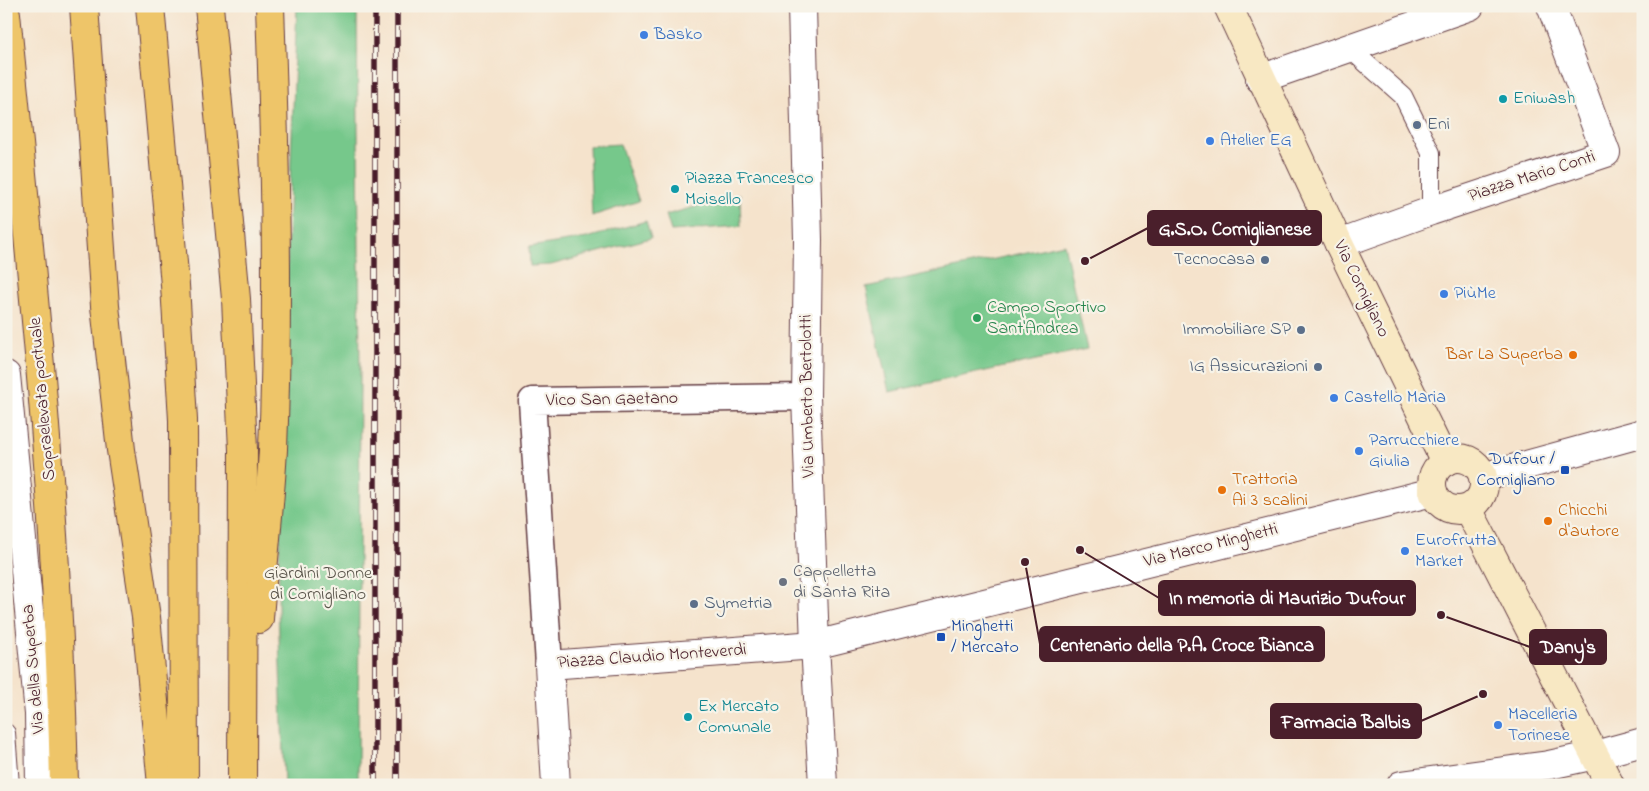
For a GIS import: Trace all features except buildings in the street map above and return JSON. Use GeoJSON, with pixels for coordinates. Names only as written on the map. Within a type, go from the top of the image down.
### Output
{"type":"FeatureCollection","features":[{"type":"Feature","properties":{"kind":"highway"},"geometry":{"type":"LineString","coordinates":[[84,6],[105,306],[121,450],[146,617],[162,785]]}},
{"type":"Feature","properties":{"kind":"highway"},"geometry":{"type":"LineString","coordinates":[[150,6],[175,286],[183,420],[184,785]]}},
{"type":"Feature","properties":{"kind":"highway"},"geometry":{"type":"LineString","coordinates":[[209,6],[236,299],[243,450],[244,785]]}},
{"type":"Feature","properties":{"kind":"highway"},"geometry":{"type":"LineString","coordinates":[[244,785],[272,450],[275,308],[274,113],[270,6]]}},
{"type":"Feature","properties":{"kind":"highway","name":"Sopraelevata portuale"},"geometry":{"type":"LineString","coordinates":[[6,14],[48,454],[62,689],[64,785]]}},
{"type":"Feature","properties":{"kind":"main road","name":"Via Cornigliano"},"geometry":{"type":"LineString","coordinates":[[1228,6],[1260,78],[1445,462]]}},
{"type":"Feature","properties":{"kind":"main road"},"geometry":{"type":"LineString","coordinates":[[1462,458],[1470,461],[1476,466],[1483,477],[1484,489],[1481,498],[1468,509],[1451,510],[1443,506],[1433,492],[1432,483],[1434,475],[1445,462],[1462,458]]}},
{"type":"Feature","properties":{"kind":"main road"},"geometry":{"type":"LineString","coordinates":[[1468,509],[1610,785]]}},
{"type":"Feature","properties":{"kind":"street","name":"Via Umberto Bertolotti"},"geometry":{"type":"LineString","coordinates":[[802,6],[808,240],[806,398],[815,645],[823,785]]}},
{"type":"Feature","properties":{"kind":"street"},"geometry":{"type":"LineString","coordinates":[[1260,78],[1470,6]]}},
{"type":"Feature","properties":{"kind":"street","name":"Piazza Mario Conti"},"geometry":{"type":"LineString","coordinates":[[1339,244],[1431,210],[1606,153],[1551,6]]}},
{"type":"Feature","properties":{"kind":"street","name":"Via della Superba"},"geometry":{"type":"LineString","coordinates":[[6,375],[39,714],[40,785]]}},
{"type":"Feature","properties":{"kind":"street","name":"Vico San Gaetano"},"geometry":{"type":"LineString","coordinates":[[549,665],[532,401],[806,398]]}},
{"type":"Feature","properties":{"kind":"street"},"geometry":{"type":"LineString","coordinates":[[1483,477],[1643,433]]}},
{"type":"Feature","properties":{"kind":"street","name":"Via Marco Minghetti"},"geometry":{"type":"LineString","coordinates":[[815,645],[1433,492]]}},
{"type":"Feature","properties":{"kind":"street","name":"Piazza Claudio Monteverdi"},"geometry":{"type":"LineString","coordinates":[[556,785],[549,665],[815,645]]}},
{"type":"Feature","properties":{"kind":"street"},"geometry":{"type":"LineString","coordinates":[[1402,785],[1549,765],[1643,742]]}},
{"type":"Feature","properties":{"kind":"lane"},"geometry":{"type":"LineString","coordinates":[[1349,48],[1403,96],[1431,152],[1431,210]]}},
{"type":"Feature","properties":{"kind":"lane"},"geometry":{"type":"LineString","coordinates":[[6,733],[10,785]]}},
{"type":"Feature","properties":{"kind":"green space","name":"Giardini Donne di Cornigliano"},"geometry":{"type":"Polygon","coordinates":[[[297,6],[357,6],[360,376],[358,785],[284,785],[278,606],[288,235],[297,6]]]}},
{"type":"Feature","properties":{"kind":"green space"},"geometry":{"type":"Polygon","coordinates":[[[620,144],[639,201],[592,216],[589,146],[620,144]]]}},
{"type":"Feature","properties":{"kind":"green space"},"geometry":{"type":"Polygon","coordinates":[[[740,194],[741,226],[671,231],[666,215],[740,194]]]}},
{"type":"Feature","properties":{"kind":"green space"},"geometry":{"type":"Polygon","coordinates":[[[646,221],[651,238],[551,265],[530,266],[529,247],[587,238],[646,221]]]}},
{"type":"Feature","properties":{"kind":"green space","name":"Campo Sportivo Sant'Andrea"},"geometry":{"type":"Polygon","coordinates":[[[1064,244],[1087,349],[889,392],[866,287],[1064,244]]]}},
{"type":"Feature","properties":{"kind":"railway"},"geometry":{"type":"LineString","coordinates":[[375,6],[375,785]]}},
{"type":"Feature","properties":{"kind":"railway"},"geometry":{"type":"LineString","coordinates":[[397,6],[397,785]]}},
{"type":"Feature","properties":{"kind":"place","name":"Basko"},"geometry":{"type":"Point","coordinates":[644,35]}},
{"type":"Feature","properties":{"kind":"place","name":"Eniwash"},"geometry":{"type":"Point","coordinates":[1503,99]}},
{"type":"Feature","properties":{"kind":"place","name":"Eni"},"geometry":{"type":"Point","coordinates":[1417,125]}},
{"type":"Feature","properties":{"kind":"place","name":"Atelier EG"},"geometry":{"type":"Point","coordinates":[1210,141]}},
{"type":"Feature","properties":{"kind":"place","name":"Piazza Francesco Moisello"},"geometry":{"type":"Point","coordinates":[675,189]}},
{"type":"Feature","properties":{"kind":"place","name":"Tecnocasa"},"geometry":{"type":"Point","coordinates":[1265,260]}},
{"type":"Feature","properties":{"kind":"place","name":"G.S.O. Corniglianese"},"geometry":{"type":"Point","coordinates":[1085,261]}},
{"type":"Feature","properties":{"kind":"place","name":"PiùMe"},"geometry":{"type":"Point","coordinates":[1444,294]}},
{"type":"Feature","properties":{"kind":"place","name":"Campo Sportivo Sant'Andrea"},"geometry":{"type":"Point","coordinates":[977,318]}},
{"type":"Feature","properties":{"kind":"place","name":"Immobiliare SP"},"geometry":{"type":"Point","coordinates":[1301,330]}},
{"type":"Feature","properties":{"kind":"place","name":"Bar La Superba"},"geometry":{"type":"Point","coordinates":[1573,355]}},
{"type":"Feature","properties":{"kind":"place","name":"IG Assicurazioni"},"geometry":{"type":"Point","coordinates":[1318,367]}},
{"type":"Feature","properties":{"kind":"place","name":"Castello Maria"},"geometry":{"type":"Point","coordinates":[1334,398]}},
{"type":"Feature","properties":{"kind":"place","name":"Parrucchiere Giulia"},"geometry":{"type":"Point","coordinates":[1359,451]}},
{"type":"Feature","properties":{"kind":"place","name":"Dufour / Cornigliano"},"geometry":{"type":"Point","coordinates":[1565,470]}},
{"type":"Feature","properties":{"kind":"place","name":"Trattoria Ai 3 scalini"},"geometry":{"type":"Point","coordinates":[1222,490]}},
{"type":"Feature","properties":{"kind":"place","name":"Chicchi d'autore"},"geometry":{"type":"Point","coordinates":[1548,521]}},
{"type":"Feature","properties":{"kind":"place","name":"In memoria di Maurizio Dufour"},"geometry":{"type":"Point","coordinates":[1080,550]}},
{"type":"Feature","properties":{"kind":"place","name":"Eurofrutta Market"},"geometry":{"type":"Point","coordinates":[1405,551]}},
{"type":"Feature","properties":{"kind":"place","name":"Centenario della P.A. Croce Bianca"},"geometry":{"type":"Point","coordinates":[1025,562]}},
{"type":"Feature","properties":{"kind":"place","name":"Cappelletta di Santa Rita"},"geometry":{"type":"Point","coordinates":[783,582]}},
{"type":"Feature","properties":{"kind":"place","name":"Symetria"},"geometry":{"type":"Point","coordinates":[694,604]}},
{"type":"Feature","properties":{"kind":"place","name":"Dany's"},"geometry":{"type":"Point","coordinates":[1441,615]}},
{"type":"Feature","properties":{"kind":"place","name":"Minghetti / Mercato"},"geometry":{"type":"Point","coordinates":[941,637]}},
{"type":"Feature","properties":{"kind":"place","name":"Farmacia Balbis"},"geometry":{"type":"Point","coordinates":[1483,694]}},
{"type":"Feature","properties":{"kind":"place","name":"Ex Mercato Comunale"},"geometry":{"type":"Point","coordinates":[688,717]}},
{"type":"Feature","properties":{"kind":"place","name":"Macelleria Torinese"},"geometry":{"type":"Point","coordinates":[1498,725]}}]}
